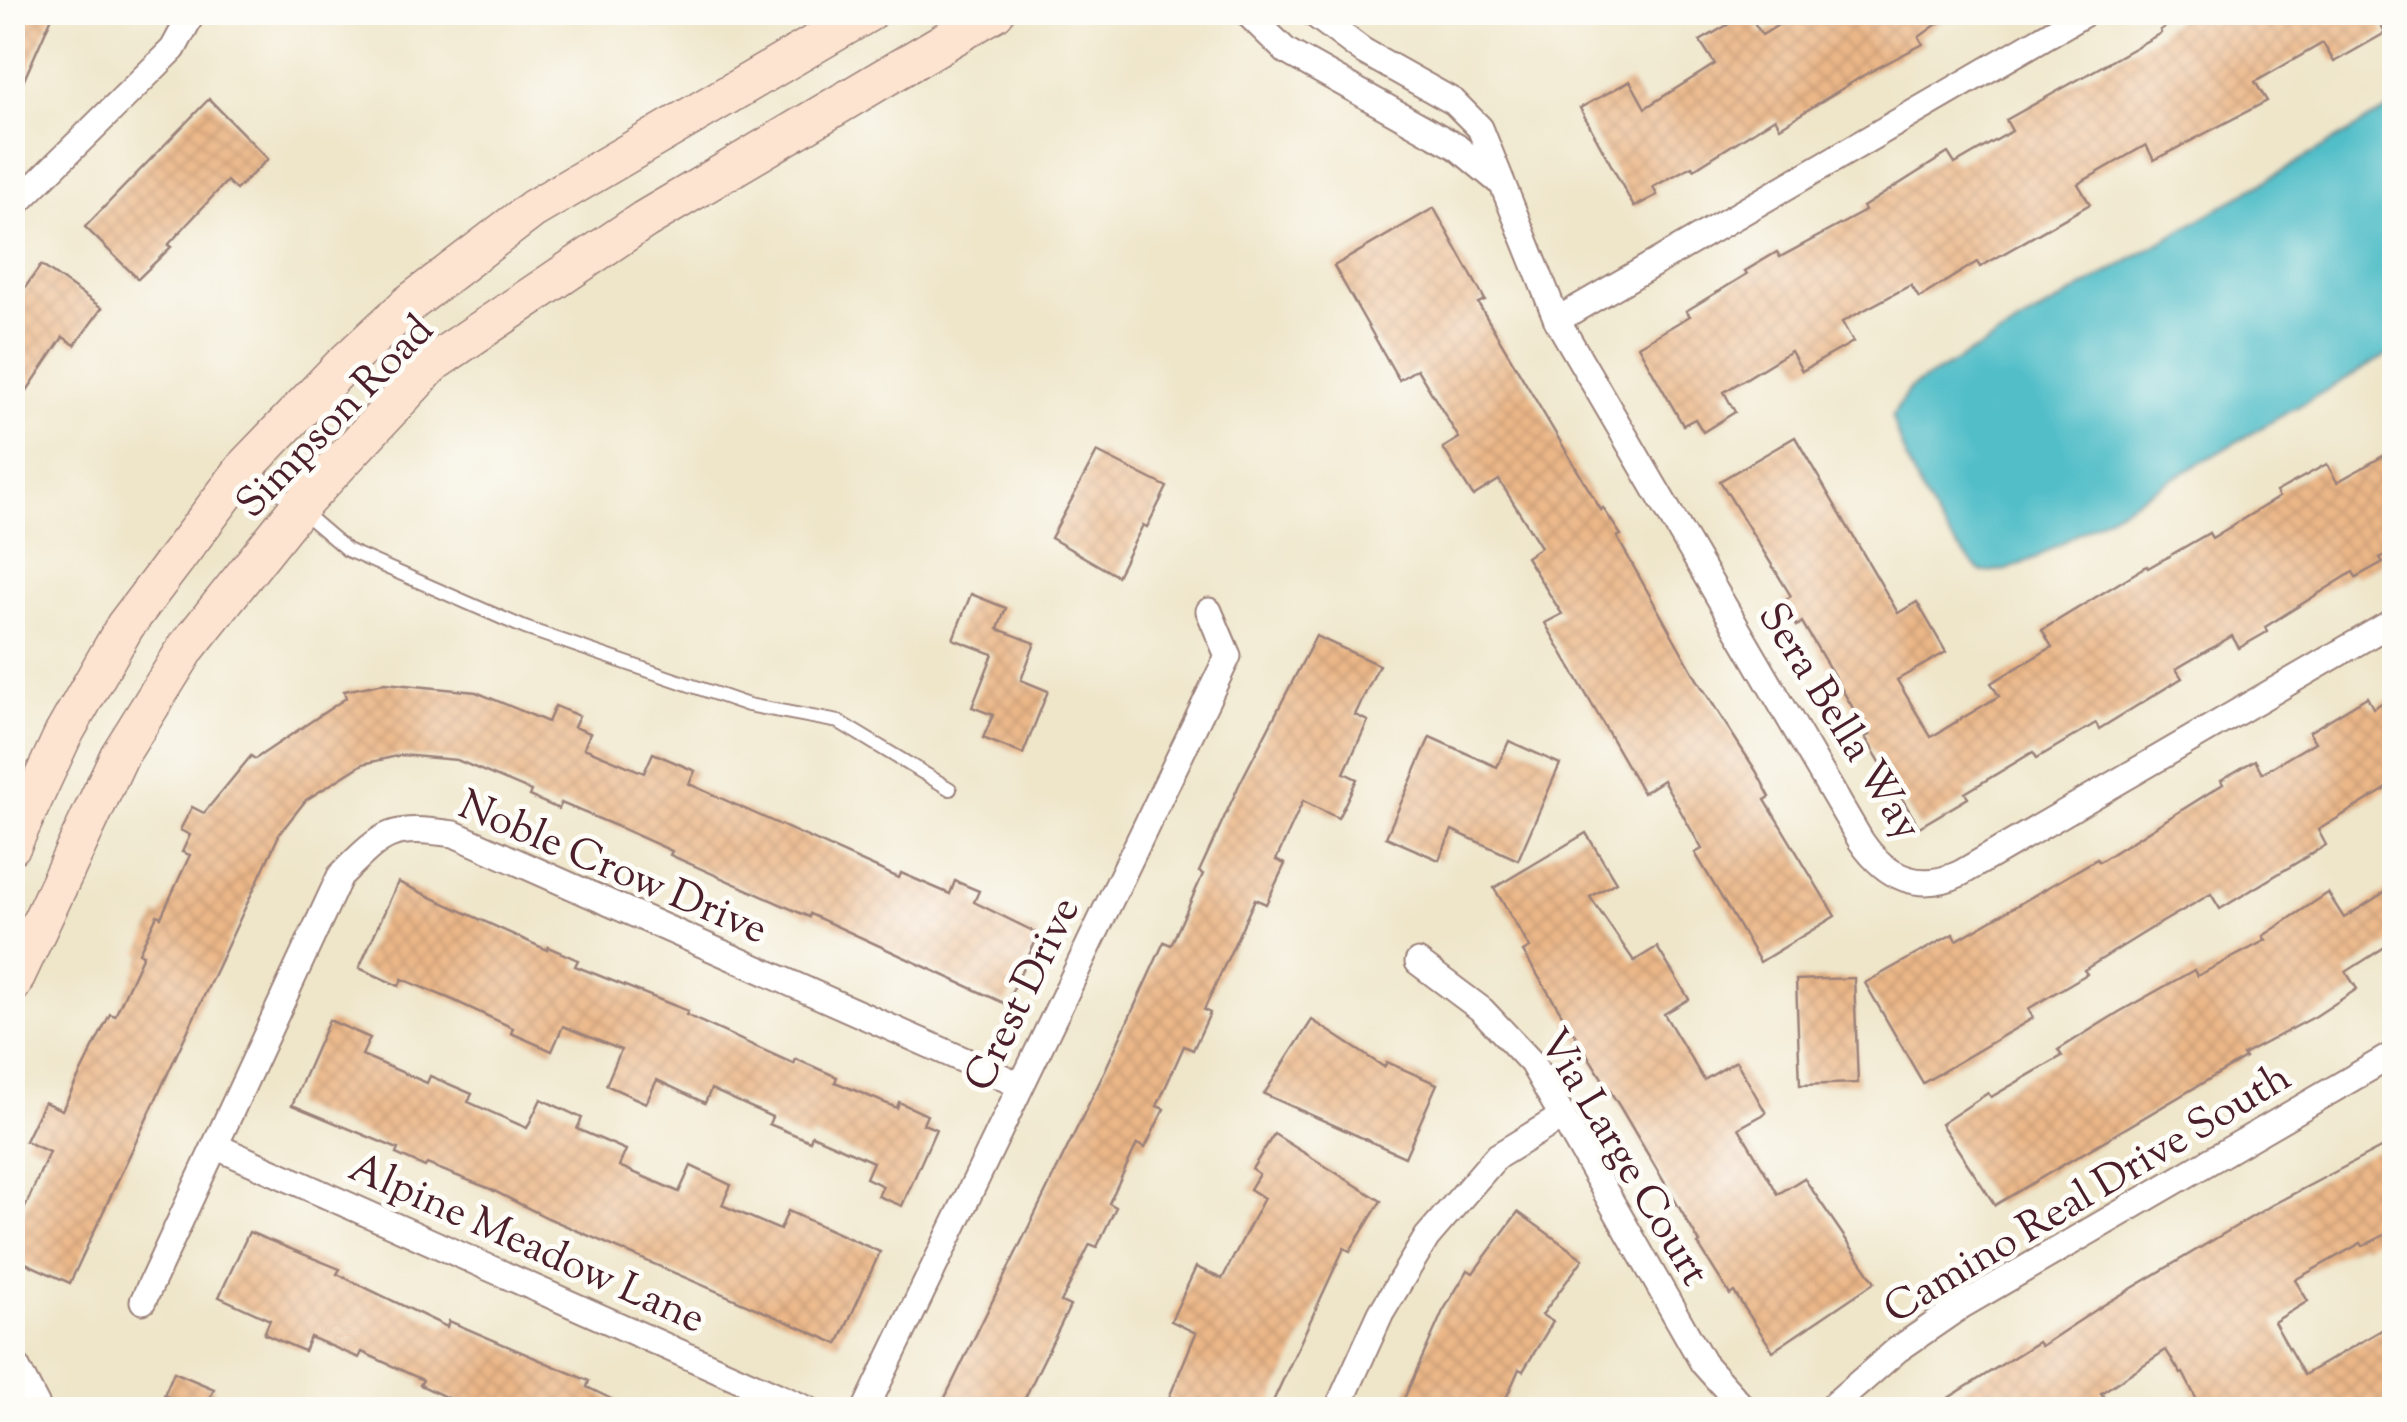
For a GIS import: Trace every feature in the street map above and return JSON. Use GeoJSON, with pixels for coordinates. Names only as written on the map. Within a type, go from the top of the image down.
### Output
{"type":"FeatureCollection","features":[{"type":"Feature","properties":{"kind":"main road","name":"Simpson Road"},"geometry":{"type":"LineString","coordinates":[[12,846],[63,736],[125,626],[247,465],[342,366],[410,303],[532,209],[869,12]]}},
{"type":"Feature","properties":{"kind":"main road","name":"Simpson Road"},"geometry":{"type":"LineString","coordinates":[[12,984],[120,756],[187,647],[298,508],[434,362],[644,220],[995,12]]}},
{"type":"Feature","properties":{"kind":"street"},"geometry":{"type":"LineString","coordinates":[[12,208],[173,49],[193,12]]}},
{"type":"Feature","properties":{"kind":"street","name":"Sera Bella Way"},"geometry":{"type":"LineString","coordinates":[[1246,12],[1286,50],[1457,147],[1500,183]]}},
{"type":"Feature","properties":{"kind":"street","name":"Sera Bella Way"},"geometry":{"type":"LineString","coordinates":[[1311,12],[1363,51],[1454,102],[1480,128],[1557,320],[1861,841],[1882,866],[1909,882],[1935,882],[1961,873],[2394,621]]}},
{"type":"Feature","properties":{"kind":"street"},"geometry":{"type":"LineString","coordinates":[[1557,320],[2087,12]]}},
{"type":"Feature","properties":{"kind":"street","name":"Crest Drive"},"geometry":{"type":"LineString","coordinates":[[865,1410],[1228,656],[1209,611]]}},
{"type":"Feature","properties":{"kind":"street","name":"Noble Crow Drive"},"geometry":{"type":"LineString","coordinates":[[143,1301],[340,876],[378,837],[412,828],[454,834],[1020,1084]]}},
{"type":"Feature","properties":{"kind":"street","name":"Via Large Court"},"geometry":{"type":"LineString","coordinates":[[1418,962],[1494,1023],[1532,1064],[1703,1363],[1744,1410]]}},
{"type":"Feature","properties":{"kind":"street","name":"Camino Real Drive South"},"geometry":{"type":"LineString","coordinates":[[1828,1410],[1897,1350],[1961,1306],[2394,1054]]}},
{"type":"Feature","properties":{"kind":"street"},"geometry":{"type":"LineString","coordinates":[[1337,1410],[1381,1313],[1427,1237],[1496,1158],[1562,1116]]}},
{"type":"Feature","properties":{"kind":"street","name":"Alpine Meadow Lane"},"geometry":{"type":"LineString","coordinates":[[215,1146],[809,1410]]}},
{"type":"Feature","properties":{"kind":"street"},"geometry":{"type":"LineString","coordinates":[[12,1358],[39,1410]]}},
{"type":"Feature","properties":{"kind":"lane"},"geometry":{"type":"LineString","coordinates":[[247,465],[347,550],[525,628],[748,706],[839,722],[950,789]]}},
{"type":"Feature","properties":{"kind":"water"},"geometry":{"type":"Polygon","coordinates":[[[2394,106],[2394,351],[2037,557],[2007,570],[1982,572],[1939,521],[1906,459],[1892,417],[1909,389],[2394,106]]]}},
{"type":"Feature","properties":{"kind":"building"},"geometry":{"type":"Polygon","coordinates":[[[12,12],[54,12],[12,107],[12,12]]]}},
{"type":"Feature","properties":{"kind":"building"},"geometry":{"type":"Polygon","coordinates":[[[1799,12],[1954,12],[1919,37],[1923,44],[1780,127],[1775,118],[1694,169],[1692,166],[1653,187],[1657,195],[1634,207],[1580,108],[1630,81],[1645,108],[1715,64],[1700,41],[1748,13],[1762,35],[1799,12]]]}},
{"type":"Feature","properties":{"kind":"building"},"geometry":{"type":"Polygon","coordinates":[[[2191,12],[2373,12],[2385,33],[2334,62],[2323,43],[2255,82],[2267,101],[2154,160],[2146,145],[2078,184],[2090,204],[1980,267],[1977,262],[1919,298],[1911,285],[1842,322],[1853,342],[1802,371],[1791,351],[1724,392],[1735,412],[1703,432],[1695,419],[1683,425],[1638,346],[1690,316],[1686,311],[1747,274],[1745,271],[1777,252],[1780,257],[1865,211],[1863,207],[1948,153],[1955,164],[2012,131],[2006,120],[2161,33],[2160,30],[2191,12]]]}},
{"type":"Feature","properties":{"kind":"building"},"geometry":{"type":"Polygon","coordinates":[[[209,99],[268,159],[236,190],[227,181],[138,279],[85,227],[209,99]]]}},
{"type":"Feature","properties":{"kind":"building"},"geometry":{"type":"Polygon","coordinates":[[[1434,208],[1485,300],[1478,303],[1601,510],[1621,535],[1617,537],[1698,681],[1756,771],[1770,797],[1765,800],[1835,916],[1760,962],[1695,853],[1702,849],[1663,780],[1643,793],[1545,623],[1562,614],[1526,557],[1541,547],[1499,480],[1473,496],[1443,448],[1459,438],[1417,369],[1399,380],[1334,266],[1434,208]]]}},
{"type":"Feature","properties":{"kind":"building"},"geometry":{"type":"Polygon","coordinates":[[[41,265],[102,308],[75,345],[63,337],[12,413],[12,306],[41,265]]]}},
{"type":"Feature","properties":{"kind":"building"},"geometry":{"type":"Polygon","coordinates":[[[1795,437],[1898,613],[1917,602],[1946,652],[1897,680],[1931,737],[1999,696],[1991,683],[2052,647],[2042,630],[2147,566],[2209,533],[2212,538],[2279,497],[2276,492],[2327,464],[2337,482],[2394,450],[2394,550],[2380,558],[2383,562],[2356,577],[2353,572],[2265,627],[2267,632],[2239,648],[2232,636],[2176,669],[2182,678],[2099,729],[2096,723],[2037,758],[2033,752],[1965,793],[1968,798],[1919,827],[1802,622],[1797,626],[1783,601],[1791,596],[1720,481],[1795,437]]]}},
{"type":"Feature","properties":{"kind":"building"},"geometry":{"type":"Polygon","coordinates":[[[1097,452],[1167,487],[1117,576],[1051,538],[1097,452]]]}},
{"type":"Feature","properties":{"kind":"building"},"geometry":{"type":"Polygon","coordinates":[[[971,594],[1006,608],[998,629],[1035,643],[1021,680],[1048,691],[1023,754],[983,738],[993,715],[972,707],[993,654],[953,639],[971,594]]]}},
{"type":"Feature","properties":{"kind":"building"},"geometry":{"type":"Polygon","coordinates":[[[1316,636],[1379,665],[1355,715],[1368,721],[1344,773],[1357,779],[1338,818],[1303,801],[1276,860],[1285,864],[1266,904],[1255,899],[1204,1010],[1210,1013],[1193,1050],[1184,1046],[1157,1106],[1164,1109],[1145,1148],[1137,1144],[1109,1203],[1116,1207],[1097,1247],[1090,1244],[1061,1302],[1070,1306],[1019,1410],[939,1410],[1164,942],[1171,945],[1240,783],[1316,636]]]}},
{"type":"Feature","properties":{"kind":"building"},"geometry":{"type":"Polygon","coordinates":[[[385,683],[476,692],[548,722],[555,706],[579,716],[574,727],[590,733],[584,748],[644,773],[653,753],[695,771],[689,784],[899,878],[901,873],[950,894],[955,881],[979,891],[974,902],[1039,934],[1006,1004],[670,855],[672,851],[621,828],[561,803],[559,809],[529,796],[531,791],[457,760],[401,755],[363,764],[306,800],[280,833],[70,1283],[12,1257],[12,1238],[49,1152],[25,1141],[44,1102],[62,1110],[110,1014],[115,1016],[143,955],[139,953],[190,855],[182,852],[190,835],[180,830],[192,807],[204,813],[251,756],[255,759],[346,698],[344,691],[385,683]]]}},
{"type":"Feature","properties":{"kind":"building"},"geometry":{"type":"Polygon","coordinates":[[[2394,696],[2394,784],[2318,830],[2326,845],[2220,909],[2211,894],[2152,928],[2028,1009],[2033,1018],[1923,1083],[1865,983],[1953,934],[1957,940],[2097,859],[2099,862],[2255,760],[2262,773],[2315,742],[2309,732],[2367,697],[2373,708],[2394,696]]]}},
{"type":"Feature","properties":{"kind":"building"},"geometry":{"type":"Polygon","coordinates":[[[1430,737],[1497,767],[1509,741],[1560,764],[1518,860],[1452,830],[1439,860],[1386,837],[1430,737]]]}},
{"type":"Feature","properties":{"kind":"building"},"geometry":{"type":"Polygon","coordinates":[[[1586,833],[1616,882],[1590,897],[1634,961],[1657,947],[1689,999],[1664,1014],[1704,1080],[1736,1061],[1766,1113],[1739,1128],[1778,1194],[1804,1178],[1875,1282],[1773,1351],[1734,1292],[1730,1295],[1698,1244],[1620,1107],[1523,952],[1530,948],[1494,888],[1586,833]]]}},
{"type":"Feature","properties":{"kind":"building"},"geometry":{"type":"Polygon","coordinates":[[[398,882],[547,950],[548,947],[578,960],[575,966],[688,1011],[686,1015],[794,1064],[796,1059],[837,1077],[835,1082],[897,1108],[899,1102],[927,1115],[923,1124],[936,1129],[902,1206],[878,1196],[883,1186],[866,1178],[873,1162],[812,1135],[810,1141],[769,1124],[772,1117],[711,1089],[705,1103],[657,1080],[646,1103],[606,1085],[621,1050],[563,1026],[552,1051],[453,1000],[402,979],[399,986],[359,968],[398,882]]]}},
{"type":"Feature","properties":{"kind":"building"},"geometry":{"type":"Polygon","coordinates":[[[2394,886],[2394,941],[2346,972],[2357,989],[1995,1205],[1941,1124],[1988,1093],[1991,1097],[2062,1056],[2058,1050],[2119,1012],[2194,970],[2197,976],[2266,940],[2263,936],[2328,893],[2344,918],[2394,886]]]}},
{"type":"Feature","properties":{"kind":"building"},"geometry":{"type":"Polygon","coordinates":[[[1854,978],[1858,1083],[1800,1085],[1796,980],[1854,978]]]}},
{"type":"Feature","properties":{"kind":"building"},"geometry":{"type":"Polygon","coordinates":[[[329,1020],[370,1038],[362,1055],[427,1083],[430,1076],[472,1094],[468,1102],[527,1128],[541,1099],[582,1118],[577,1129],[626,1150],[619,1166],[679,1192],[691,1166],[731,1185],[722,1205],[780,1230],[788,1211],[880,1252],[838,1344],[488,1188],[427,1164],[425,1167],[396,1154],[398,1149],[292,1105],[329,1020]]]}},
{"type":"Feature","properties":{"kind":"building"},"geometry":{"type":"Polygon","coordinates":[[[1312,1020],[1384,1067],[1387,1062],[1437,1084],[1405,1157],[1264,1094],[1312,1020]]]}},
{"type":"Feature","properties":{"kind":"building"},"geometry":{"type":"Polygon","coordinates":[[[1274,1134],[1381,1201],[1350,1251],[1344,1248],[1269,1410],[1190,1410],[1168,1400],[1196,1333],[1171,1321],[1196,1267],[1222,1279],[1264,1198],[1250,1189],[1259,1174],[1252,1169],[1274,1134]]]}},
{"type":"Feature","properties":{"kind":"building"},"geometry":{"type":"Polygon","coordinates":[[[2394,1141],[2394,1230],[2363,1246],[2361,1243],[2295,1280],[2308,1301],[2274,1322],[2304,1375],[2394,1323],[2394,1410],[2202,1410],[2166,1350],[2101,1393],[2105,1399],[2087,1410],[1929,1410],[2272,1205],[2394,1141]]]}},
{"type":"Feature","properties":{"kind":"building"},"geometry":{"type":"Polygon","coordinates":[[[1518,1212],[1583,1259],[1542,1315],[1553,1322],[1523,1371],[1519,1369],[1501,1410],[1399,1410],[1443,1311],[1468,1270],[1473,1273],[1518,1212]]]}},
{"type":"Feature","properties":{"kind":"building"},"geometry":{"type":"Polygon","coordinates":[[[249,1232],[340,1269],[337,1274],[447,1327],[449,1321],[589,1381],[587,1387],[634,1410],[473,1410],[420,1385],[423,1380],[362,1352],[359,1358],[310,1337],[304,1351],[264,1334],[270,1320],[219,1297],[249,1232]]]}},
{"type":"Feature","properties":{"kind":"building"},"geometry":{"type":"Polygon","coordinates":[[[174,1372],[214,1389],[205,1410],[164,1395],[174,1372]]]}}]}
